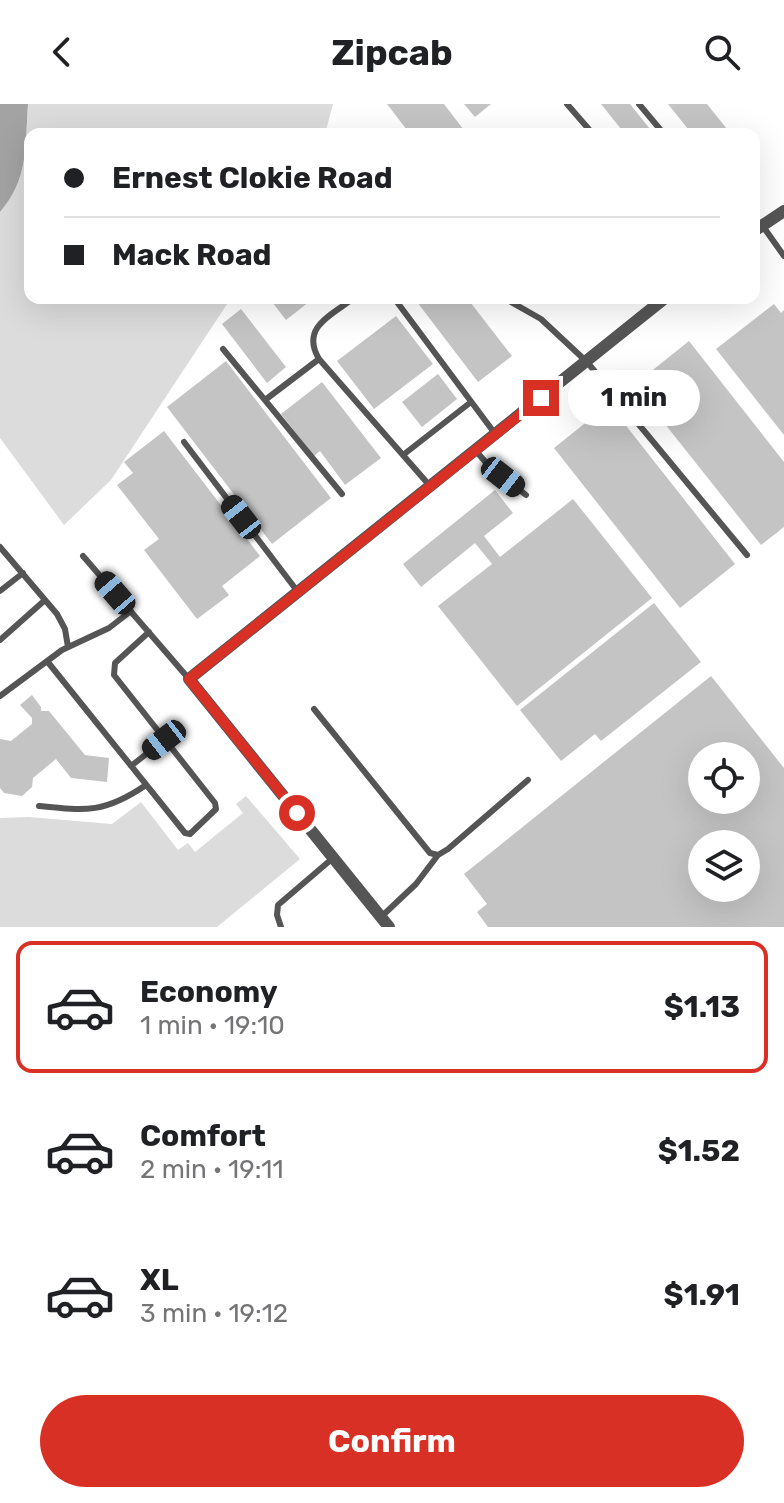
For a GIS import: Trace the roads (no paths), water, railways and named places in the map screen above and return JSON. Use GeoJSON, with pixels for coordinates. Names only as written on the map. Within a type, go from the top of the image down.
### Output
{"type":"FeatureCollection","features":[{"type":"Feature","properties":{"kind":"street"},"geometry":{"type":"LineString","coordinates":[[760,227],[784,211]]}},
{"type":"Feature","properties":{"kind":"street"},"geometry":{"type":"LineString","coordinates":[[385,922],[189,679],[658,304]]}},
{"type":"Feature","properties":{"kind":"lane"},"geometry":{"type":"LineString","coordinates":[[567,104],[588,128]]}},
{"type":"Feature","properties":{"kind":"lane"},"geometry":{"type":"LineString","coordinates":[[639,104],[659,128]]}},
{"type":"Feature","properties":{"kind":"lane"},"geometry":{"type":"LineString","coordinates":[[760,230],[784,256]]}},
{"type":"Feature","properties":{"kind":"lane"},"geometry":{"type":"LineString","coordinates":[[346,304],[316,327],[312,337],[313,349],[430,486]]}},
{"type":"Feature","properties":{"kind":"lane"},"geometry":{"type":"LineString","coordinates":[[398,304],[496,435]]}},
{"type":"Feature","properties":{"kind":"lane"},"geometry":{"type":"LineString","coordinates":[[515,304],[541,319],[587,362],[747,555]]}},
{"type":"Feature","properties":{"kind":"lane"},"geometry":{"type":"LineString","coordinates":[[223,349],[342,494]]}},
{"type":"Feature","properties":{"kind":"lane"},"geometry":{"type":"LineString","coordinates":[[265,400],[319,359]]}},
{"type":"Feature","properties":{"kind":"lane"},"geometry":{"type":"LineString","coordinates":[[403,455],[471,402]]}},
{"type":"Feature","properties":{"kind":"lane"},"geometry":{"type":"LineString","coordinates":[[184,442],[298,592]]}},
{"type":"Feature","properties":{"kind":"lane"},"geometry":{"type":"LineString","coordinates":[[476,451],[489,466],[526,495]]}},
{"type":"Feature","properties":{"kind":"lane"},"geometry":{"type":"LineString","coordinates":[[0,547],[62,621],[68,647]]}},
{"type":"Feature","properties":{"kind":"lane"},"geometry":{"type":"LineString","coordinates":[[83,556],[189,679]]}},
{"type":"Feature","properties":{"kind":"lane"},"geometry":{"type":"LineString","coordinates":[[0,591],[23,573]]}},
{"type":"Feature","properties":{"kind":"lane"},"geometry":{"type":"LineString","coordinates":[[0,640],[45,600]]}},
{"type":"Feature","properties":{"kind":"lane"},"geometry":{"type":"LineString","coordinates":[[0,696],[68,647],[109,628],[131,611]]}},
{"type":"Feature","properties":{"kind":"lane"},"geometry":{"type":"LineString","coordinates":[[47,661],[185,833],[193,831],[216,809],[215,803],[114,675],[115,663],[149,632]]}},
{"type":"Feature","properties":{"kind":"lane"},"geometry":{"type":"LineString","coordinates":[[314,709],[423,847],[438,855]]}},
{"type":"Feature","properties":{"kind":"lane"},"geometry":{"type":"LineString","coordinates":[[131,766],[164,740]]}},
{"type":"Feature","properties":{"kind":"lane"},"geometry":{"type":"LineString","coordinates":[[385,922],[438,855],[528,780]]}},
{"type":"Feature","properties":{"kind":"lane"},"geometry":{"type":"LineString","coordinates":[[39,806],[80,810],[105,807],[146,785]]}},
{"type":"Feature","properties":{"kind":"lane"},"geometry":{"type":"LineString","coordinates":[[281,927],[278,905],[333,858]]}}]}
